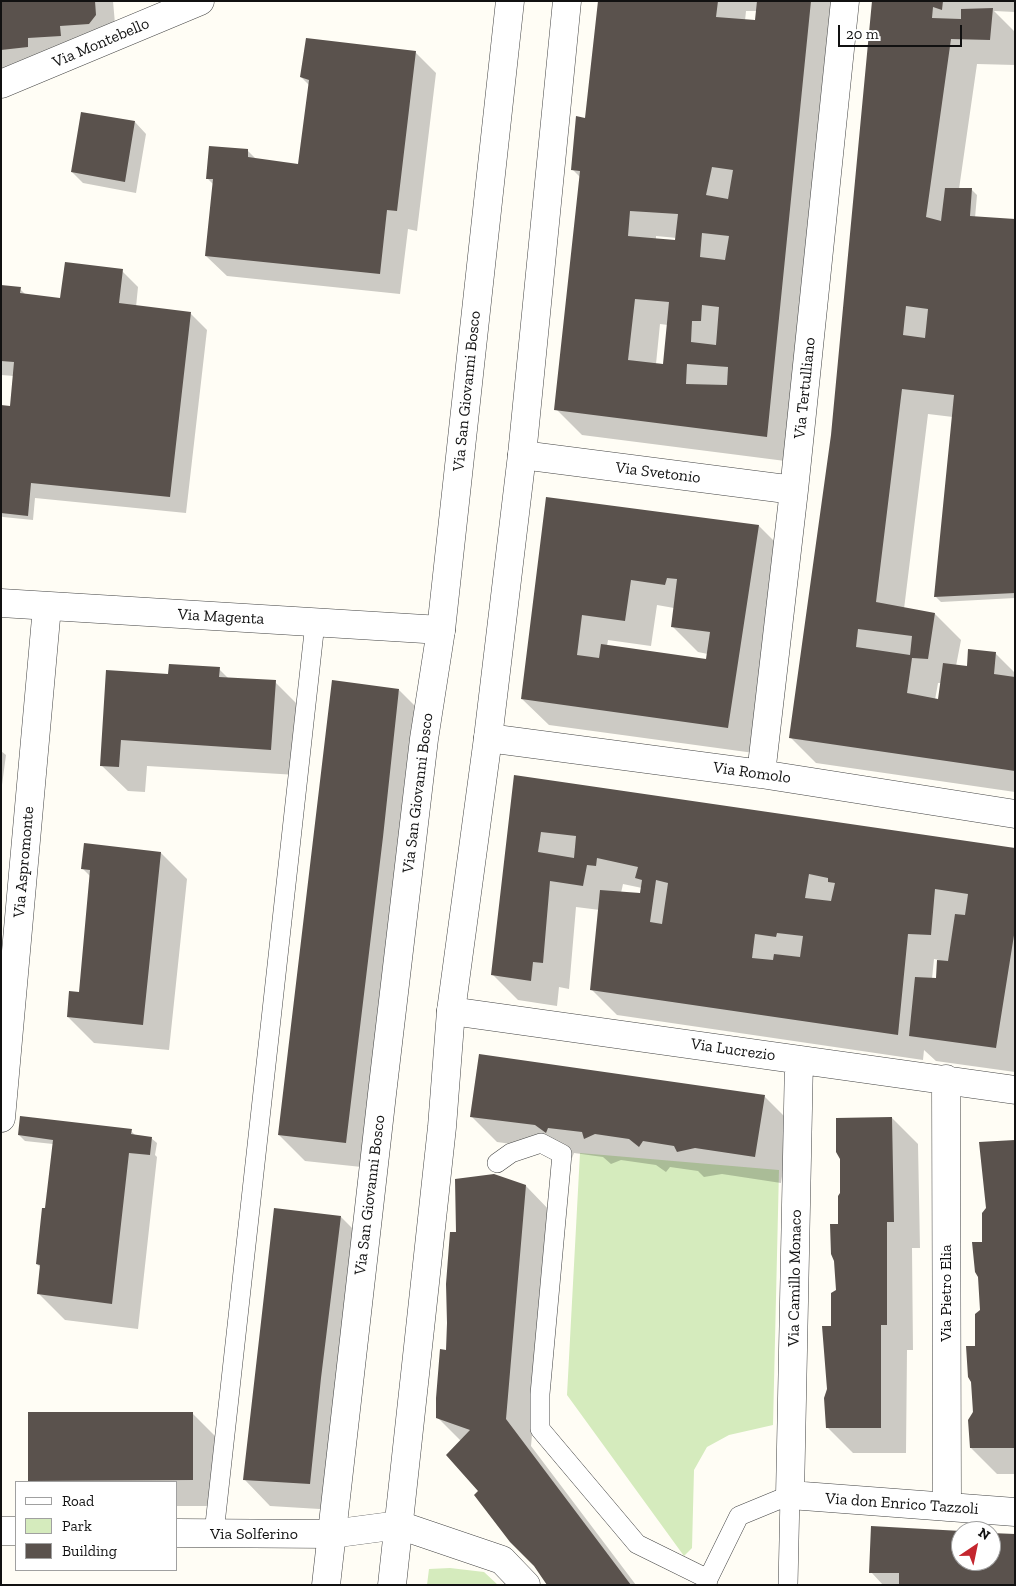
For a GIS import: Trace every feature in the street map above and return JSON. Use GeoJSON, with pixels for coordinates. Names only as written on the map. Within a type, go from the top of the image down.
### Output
{"type":"FeatureCollection","features":[{"type":"Feature","properties":{"kind":"street","name":"Via Montebello"},"geometry":{"type":"LineString","coordinates":[[1,84],[200,1]]}},
{"type":"Feature","properties":{"kind":"street","name":"Via San Giovanni Bosco"},"geometry":{"type":"LineString","coordinates":[[326,1585],[424,739],[441,630],[510,1]]}},
{"type":"Feature","properties":{"kind":"street"},"geometry":{"type":"LineString","coordinates":[[392,1585],[442,1126],[451,1011],[488,738],[522,455],[567,1]]}},
{"type":"Feature","properties":{"kind":"street","name":"Via Tertulliano"},"geometry":{"type":"LineString","coordinates":[[761,774],[794,490],[845,1]]}},
{"type":"Feature","properties":{"kind":"street","name":"Via Svetonio"},"geometry":{"type":"LineString","coordinates":[[522,455],[794,490]]}},
{"type":"Feature","properties":{"kind":"street","name":"Via Magenta"},"geometry":{"type":"LineString","coordinates":[[1,603],[441,630]]}},
{"type":"Feature","properties":{"kind":"street","name":"Via Aspromonte"},"geometry":{"type":"LineString","coordinates":[[1,1118],[47,607]]}},
{"type":"Feature","properties":{"kind":"street","name":"Via Romolo"},"geometry":{"type":"LineString","coordinates":[[488,738],[761,774],[1015,814]]}},
{"type":"Feature","properties":{"kind":"street","name":"Via Lucrezio"},"geometry":{"type":"LineString","coordinates":[[451,1011],[1015,1088]]}},
{"type":"Feature","properties":{"kind":"street","name":"Via Camillo Monaco"},"geometry":{"type":"LineString","coordinates":[[790,1495],[799,1060]]}},
{"type":"Feature","properties":{"kind":"street","name":"Via Pietro Elia"},"geometry":{"type":"LineString","coordinates":[[946,1080],[947,1507]]}},
{"type":"Feature","properties":{"kind":"street","name":"Via don Enrico Tazzoli"},"geometry":{"type":"LineString","coordinates":[[790,1495],[1015,1512]]}},
{"type":"Feature","properties":{"kind":"street"},"geometry":{"type":"LineString","coordinates":[[399,1525],[502,1560],[526,1585]]}},
{"type":"Feature","properties":{"kind":"street","name":"Via Solferino"},"geometry":{"type":"LineString","coordinates":[[178,1533],[331,1534],[399,1525]]}},
{"type":"Feature","properties":{"kind":"street"},"geometry":{"type":"LineString","coordinates":[[1,1531],[15,1531]]}},
{"type":"Feature","properties":{"kind":"lane"},"geometry":{"type":"LineString","coordinates":[[214,1534],[315,623]]}},
{"type":"Feature","properties":{"kind":"lane"},"geometry":{"type":"LineString","coordinates":[[497,1163],[511,1153],[541,1143],[562,1154],[540,1394],[540,1429],[637,1544],[708,1582],[739,1516],[790,1495],[788,1585]]}},
{"type":"Feature","properties":{"kind":"green space"},"geometry":{"type":"Polygon","coordinates":[[[580,1153],[779,1170],[773,1425],[729,1435],[707,1447],[694,1470],[692,1548],[684,1556],[567,1395],[580,1153]]]}},
{"type":"Feature","properties":{"kind":"green space"},"geometry":{"type":"Polygon","coordinates":[[[450,1568],[484,1572],[498,1585],[427,1585],[429,1569],[450,1568]]]}},
{"type":"Feature","properties":{"kind":"building"},"geometry":{"type":"Polygon","coordinates":[[[1,1],[95,1],[96,15],[89,24],[60,26],[61,36],[28,38],[28,47],[1,50],[1,1]]]}},
{"type":"Feature","properties":{"kind":"building"},"geometry":{"type":"Polygon","coordinates":[[[598,1],[718,1],[716,17],[755,20],[757,1],[811,1],[767,437],[554,410],[580,171],[571,170],[576,116],[585,118],[598,1]],[[712,167],[706,195],[728,199],[733,170],[712,167]],[[630,211],[628,236],[675,240],[678,214],[630,211]],[[702,233],[700,257],[725,260],[729,236],[702,233]],[[635,299],[628,360],[663,364],[669,302],[635,299]],[[702,305],[701,321],[692,321],[691,342],[716,345],[719,307],[702,305]],[[687,364],[686,384],[727,385],[728,367],[687,364]]]}},
{"type":"Feature","properties":{"kind":"building"},"geometry":{"type":"Polygon","coordinates":[[[872,1],[943,1],[942,10],[933,7],[932,18],[961,19],[961,9],[993,8],[990,40],[951,39],[926,217],[941,221],[945,188],[972,188],[970,216],[1015,219],[1015,593],[934,597],[954,395],[902,389],[876,602],[935,613],[928,659],[912,658],[907,693],[938,699],[943,663],[967,666],[968,649],[996,652],[994,674],[1015,677],[1015,771],[789,738],[831,435],[872,1]],[[906,306],[903,335],[925,338],[928,309],[906,306]],[[858,629],[856,647],[910,655],[912,636],[858,629]]]}},
{"type":"Feature","properties":{"kind":"building"},"geometry":{"type":"Polygon","coordinates":[[[306,38],[416,51],[397,211],[387,210],[380,274],[205,256],[213,179],[206,179],[209,146],[248,149],[248,157],[298,164],[309,80],[300,77],[306,38]]]}},
{"type":"Feature","properties":{"kind":"building"},"geometry":{"type":"Polygon","coordinates":[[[81,112],[135,121],[125,182],[71,172],[81,112]]]}},
{"type":"Feature","properties":{"kind":"building"},"geometry":{"type":"Polygon","coordinates":[[[65,262],[123,269],[119,303],[191,312],[170,497],[31,483],[28,516],[1,513],[1,405],[10,406],[14,362],[1,361],[1,285],[21,287],[20,293],[60,298],[65,262]]]}},
{"type":"Feature","properties":{"kind":"building"},"geometry":{"type":"Polygon","coordinates":[[[546,497],[759,525],[728,728],[521,699],[546,497]],[[667,578],[665,585],[631,580],[625,621],[582,615],[577,655],[599,658],[601,644],[706,659],[710,632],[671,627],[677,579],[667,578]]]}},
{"type":"Feature","properties":{"kind":"building"},"geometry":{"type":"Polygon","coordinates":[[[169,664],[220,667],[219,677],[276,680],[271,750],[121,740],[119,767],[100,766],[106,670],[168,674],[169,664]]]}},
{"type":"Feature","properties":{"kind":"building"},"geometry":{"type":"Polygon","coordinates":[[[332,680],[399,689],[346,1143],[278,1135],[332,680]]]}},
{"type":"Feature","properties":{"kind":"building"},"geometry":{"type":"Polygon","coordinates":[[[514,775],[1015,848],[1015,929],[996,1048],[909,1036],[915,977],[936,978],[937,960],[948,961],[955,914],[965,915],[968,894],[935,889],[931,935],[908,934],[898,1035],[590,990],[600,890],[640,893],[642,880],[635,878],[638,867],[597,858],[596,866],[587,865],[583,886],[550,881],[543,963],[533,962],[531,981],[491,975],[514,775]],[[541,832],[538,852],[574,858],[576,836],[541,832]],[[809,874],[805,898],[831,901],[835,883],[828,882],[828,878],[809,874]],[[656,880],[650,922],[662,924],[668,883],[656,880]],[[777,933],[776,937],[755,934],[752,958],[773,960],[774,954],[800,957],[803,936],[777,933]]]}},
{"type":"Feature","properties":{"kind":"building"},"geometry":{"type":"Polygon","coordinates":[[[84,843],[161,852],[143,1025],[67,1017],[69,991],[79,992],[90,870],[81,869],[84,843]]]}},
{"type":"Feature","properties":{"kind":"building"},"geometry":{"type":"Polygon","coordinates":[[[479,1054],[765,1095],[755,1157],[695,1148],[677,1152],[674,1146],[643,1141],[639,1147],[629,1139],[595,1134],[584,1139],[582,1132],[548,1128],[546,1133],[535,1125],[470,1117],[479,1054]]]}},
{"type":"Feature","properties":{"kind":"building"},"geometry":{"type":"Polygon","coordinates":[[[20,1116],[132,1129],[131,1134],[152,1137],[150,1155],[129,1153],[112,1304],[37,1294],[40,1265],[36,1264],[42,1208],[45,1208],[53,1140],[18,1135],[20,1116]]]}},
{"type":"Feature","properties":{"kind":"building"},"geometry":{"type":"Polygon","coordinates":[[[892,1117],[894,1222],[887,1222],[887,1325],[881,1325],[881,1428],[826,1428],[824,1398],[827,1389],[822,1326],[831,1326],[831,1293],[836,1290],[834,1261],[831,1254],[830,1224],[838,1224],[838,1196],[840,1193],[840,1159],[836,1152],[836,1118],[892,1117]]]}},
{"type":"Feature","properties":{"kind":"building"},"geometry":{"type":"Polygon","coordinates":[[[1015,1140],[1015,1448],[970,1448],[968,1420],[973,1412],[966,1346],[975,1346],[975,1314],[980,1310],[978,1277],[975,1272],[972,1242],[982,1242],[982,1213],[986,1208],[979,1142],[1015,1140]]]}},
{"type":"Feature","properties":{"kind":"building"},"geometry":{"type":"Polygon","coordinates":[[[494,1174],[526,1185],[506,1419],[631,1585],[547,1585],[534,1566],[510,1542],[474,1495],[478,1491],[446,1455],[470,1430],[436,1418],[440,1349],[446,1350],[446,1284],[450,1232],[456,1232],[455,1179],[494,1174]]]}},
{"type":"Feature","properties":{"kind":"building"},"geometry":{"type":"Polygon","coordinates":[[[274,1208],[341,1216],[310,1484],[243,1480],[274,1208]]]}},
{"type":"Feature","properties":{"kind":"building"},"geometry":{"type":"Polygon","coordinates":[[[28,1412],[193,1412],[193,1480],[28,1481],[28,1412]]]}},
{"type":"Feature","properties":{"kind":"building"},"geometry":{"type":"Polygon","coordinates":[[[871,1526],[951,1530],[951,1571],[1001,1571],[1001,1533],[1015,1534],[1015,1585],[899,1585],[899,1573],[869,1573],[871,1526]]]}}]}
